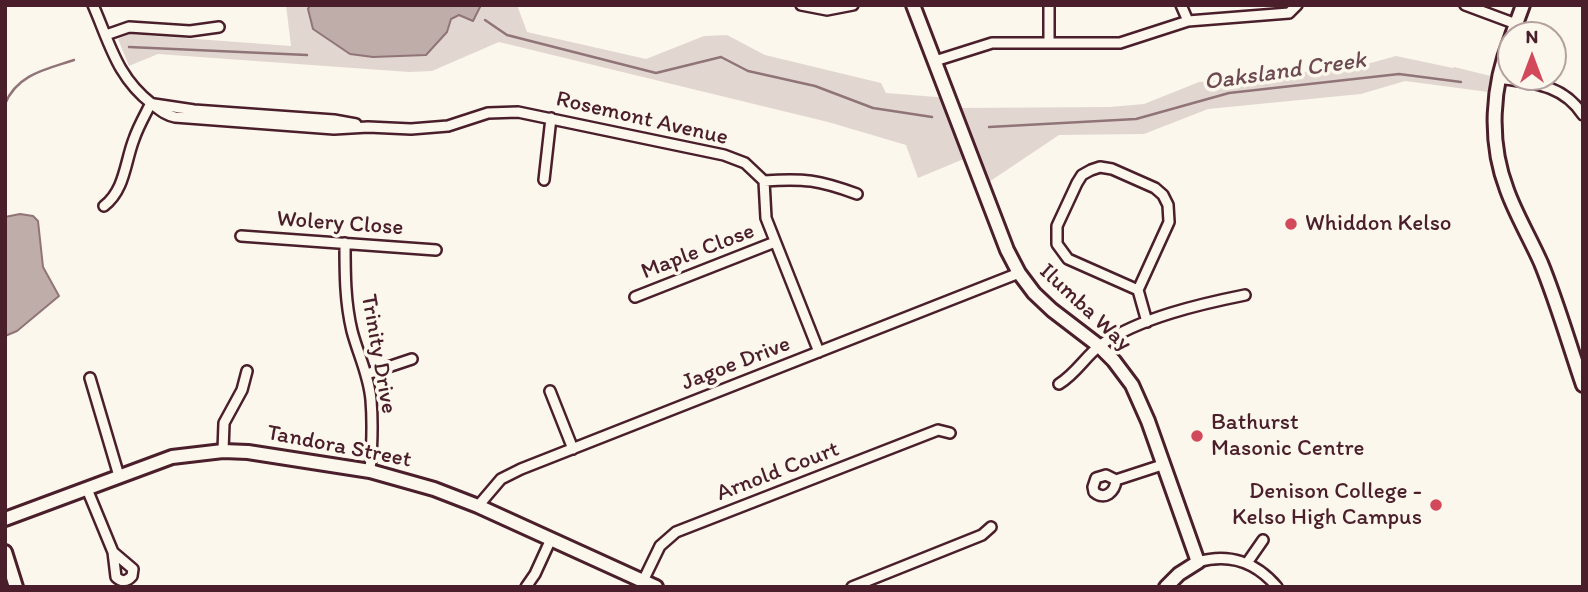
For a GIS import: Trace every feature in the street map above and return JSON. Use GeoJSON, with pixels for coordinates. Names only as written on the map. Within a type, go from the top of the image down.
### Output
{"type":"FeatureCollection","features":[{"type":"Feature","properties":{"kind":"street"},"geometry":{"type":"LineString","coordinates":[[93,5],[127,81],[151,103],[133,142],[120,187],[104,206]]}},
{"type":"Feature","properties":{"kind":"street"},"geometry":{"type":"LineString","coordinates":[[801,5],[827,10],[853,5]]}},
{"type":"Feature","properties":{"kind":"street","name":"Ilumba Way"},"geometry":{"type":"LineString","coordinates":[[913,5],[1007,250],[1019,273],[1044,304],[1099,346],[1132,385],[1198,562]]}},
{"type":"Feature","properties":{"kind":"street"},"geometry":{"type":"LineString","coordinates":[[1049,5],[1049,42]]}},
{"type":"Feature","properties":{"kind":"street"},"geometry":{"type":"LineString","coordinates":[[1181,5],[1188,21]]}},
{"type":"Feature","properties":{"kind":"street"},"geometry":{"type":"LineString","coordinates":[[935,61],[992,43],[1121,43],[1188,21],[1289,13],[1297,5]]}},
{"type":"Feature","properties":{"kind":"street"},"geometry":{"type":"LineString","coordinates":[[1465,5],[1497,23]]}},
{"type":"Feature","properties":{"kind":"street"},"geometry":{"type":"LineString","coordinates":[[106,35],[129,27],[190,31],[219,27]]}},
{"type":"Feature","properties":{"kind":"street"},"geometry":{"type":"LineString","coordinates":[[1498,91],[1494,131],[1504,183],[1541,264],[1583,385]]}},
{"type":"Feature","properties":{"kind":"street"},"geometry":{"type":"LineString","coordinates":[[1558,91],[1573,102],[1583,115]]}},
{"type":"Feature","properties":{"kind":"street","name":"Rosemont Avenue"},"geometry":{"type":"LineString","coordinates":[[151,103],[194,110],[334,120],[368,127],[429,128],[488,113],[504,112],[551,118],[724,155],[745,163],[764,181]]}},
{"type":"Feature","properties":{"kind":"street"},"geometry":{"type":"LineString","coordinates":[[544,180],[551,118]]}},
{"type":"Feature","properties":{"kind":"street"},"geometry":{"type":"LineString","coordinates":[[1138,290],[1068,259],[1058,244],[1057,226],[1077,183],[1091,170],[1100,167],[1112,169],[1155,188],[1163,195],[1168,205],[1169,222],[1138,290],[1147,323]]}},
{"type":"Feature","properties":{"kind":"street"},"geometry":{"type":"LineString","coordinates":[[819,352],[766,218],[764,181],[799,178],[858,194]]}},
{"type":"Feature","properties":{"kind":"street","name":"Wolery Close"},"geometry":{"type":"LineString","coordinates":[[241,236],[436,250]]}},
{"type":"Feature","properties":{"kind":"street","name":"Maple Close"},"geometry":{"type":"LineString","coordinates":[[635,297],[775,242]]}},
{"type":"Feature","properties":{"kind":"street","name":"Trinity Drive"},"geometry":{"type":"LineString","coordinates":[[345,243],[347,297],[352,331],[371,400],[370,471]]}},
{"type":"Feature","properties":{"kind":"street","name":"Jagoe Drive"},"geometry":{"type":"LineString","coordinates":[[478,506],[490,490],[507,476],[1019,273]]}},
{"type":"Feature","properties":{"kind":"street"},"geometry":{"type":"LineString","coordinates":[[1059,384],[1072,376],[1099,346],[1128,327],[1245,295]]}},
{"type":"Feature","properties":{"kind":"street"},"geometry":{"type":"LineString","coordinates":[[366,374],[412,359]]}},
{"type":"Feature","properties":{"kind":"street"},"geometry":{"type":"LineString","coordinates":[[223,451],[224,424],[244,387],[247,371]]}},
{"type":"Feature","properties":{"kind":"street"},"geometry":{"type":"LineString","coordinates":[[90,378],[119,476]]}},
{"type":"Feature","properties":{"kind":"street"},"geometry":{"type":"LineString","coordinates":[[550,391],[573,449]]}},
{"type":"Feature","properties":{"kind":"street","name":"Arnold Court"},"geometry":{"type":"LineString","coordinates":[[643,581],[660,546],[676,532],[938,430],[950,433]]}},
{"type":"Feature","properties":{"kind":"street","name":"Tandora Street"},"geometry":{"type":"LineString","coordinates":[[5,519],[172,457],[223,451],[259,453],[370,471],[422,485],[478,506],[656,587]]}},
{"type":"Feature","properties":{"kind":"street"},"geometry":{"type":"LineString","coordinates":[[1116,480],[1162,465]]}},
{"type":"Feature","properties":{"kind":"street"},"geometry":{"type":"LineString","coordinates":[[87,489],[113,552]]}},
{"type":"Feature","properties":{"kind":"street"},"geometry":{"type":"LineString","coordinates":[[852,587],[982,535],[990,527]]}},
{"type":"Feature","properties":{"kind":"street"},"geometry":{"type":"LineString","coordinates":[[526,587],[551,539]]}},
{"type":"Feature","properties":{"kind":"street"},"geometry":{"type":"LineString","coordinates":[[1247,563],[1263,540]]}},
{"type":"Feature","properties":{"kind":"street"},"geometry":{"type":"LineString","coordinates":[[5,552],[16,587]]}},
{"type":"Feature","properties":{"kind":"street"},"geometry":{"type":"LineString","coordinates":[[1166,587],[1179,574],[1198,562],[1218,558],[1247,563],[1263,572],[1277,587]]}},
{"type":"Feature","properties":{"kind":"shaded area"},"geometry":{"type":"Polygon","coordinates":[[[286,5],[517,5],[527,32],[646,59],[704,36],[727,35],[765,55],[881,83],[886,93],[949,98],[954,108],[1109,107],[1144,104],[1199,82],[1356,67],[1396,56],[1497,78],[1497,88],[1496,93],[1405,81],[1361,94],[1208,109],[1144,134],[1059,135],[983,186],[971,156],[918,178],[906,145],[828,122],[499,42],[432,71],[409,72],[158,54],[129,66],[118,39],[129,34],[291,46],[286,5]]]}},
{"type":"Feature","properties":{"kind":"shaded area"},"geometry":{"type":"Polygon","coordinates":[[[310,5],[481,5],[473,21],[459,15],[451,19],[447,32],[426,55],[373,57],[350,54],[313,29],[308,9],[310,5]]]}},
{"type":"Feature","properties":{"kind":"shaded area"},"geometry":{"type":"Polygon","coordinates":[[[20,214],[33,216],[38,221],[43,267],[59,296],[17,331],[5,336],[5,217],[20,214]]]}},
{"type":"Feature","properties":{"kind":"waterway","name":"Oaksland Creek"},"geometry":{"type":"LineString","coordinates":[[485,20],[507,35],[656,73],[721,57],[748,71],[815,86],[873,108],[932,117]]}},
{"type":"Feature","properties":{"kind":"waterway","name":"Oaksland Creek"},"geometry":{"type":"LineString","coordinates":[[129,47],[307,55]]}},
{"type":"Feature","properties":{"kind":"waterway","name":"Oaksland Creek"},"geometry":{"type":"LineString","coordinates":[[5,104],[10,94],[25,79],[74,60]]}},
{"type":"Feature","properties":{"kind":"waterway","name":"Oaksland Creek"},"geometry":{"type":"LineString","coordinates":[[989,127],[1136,119],[1229,93],[1399,74],[1461,82]]}},
{"type":"Feature","properties":{"kind":"place","name":"Whiddon Kelso"},"geometry":{"type":"Point","coordinates":[1291,224]}},
{"type":"Feature","properties":{"kind":"place","name":"Bathurst Masonic Centre"},"geometry":{"type":"Point","coordinates":[1197,436]}},
{"type":"Feature","properties":{"kind":"place","name":"Denison College - Kelso High Campus"},"geometry":{"type":"Point","coordinates":[1436,505]}}]}
